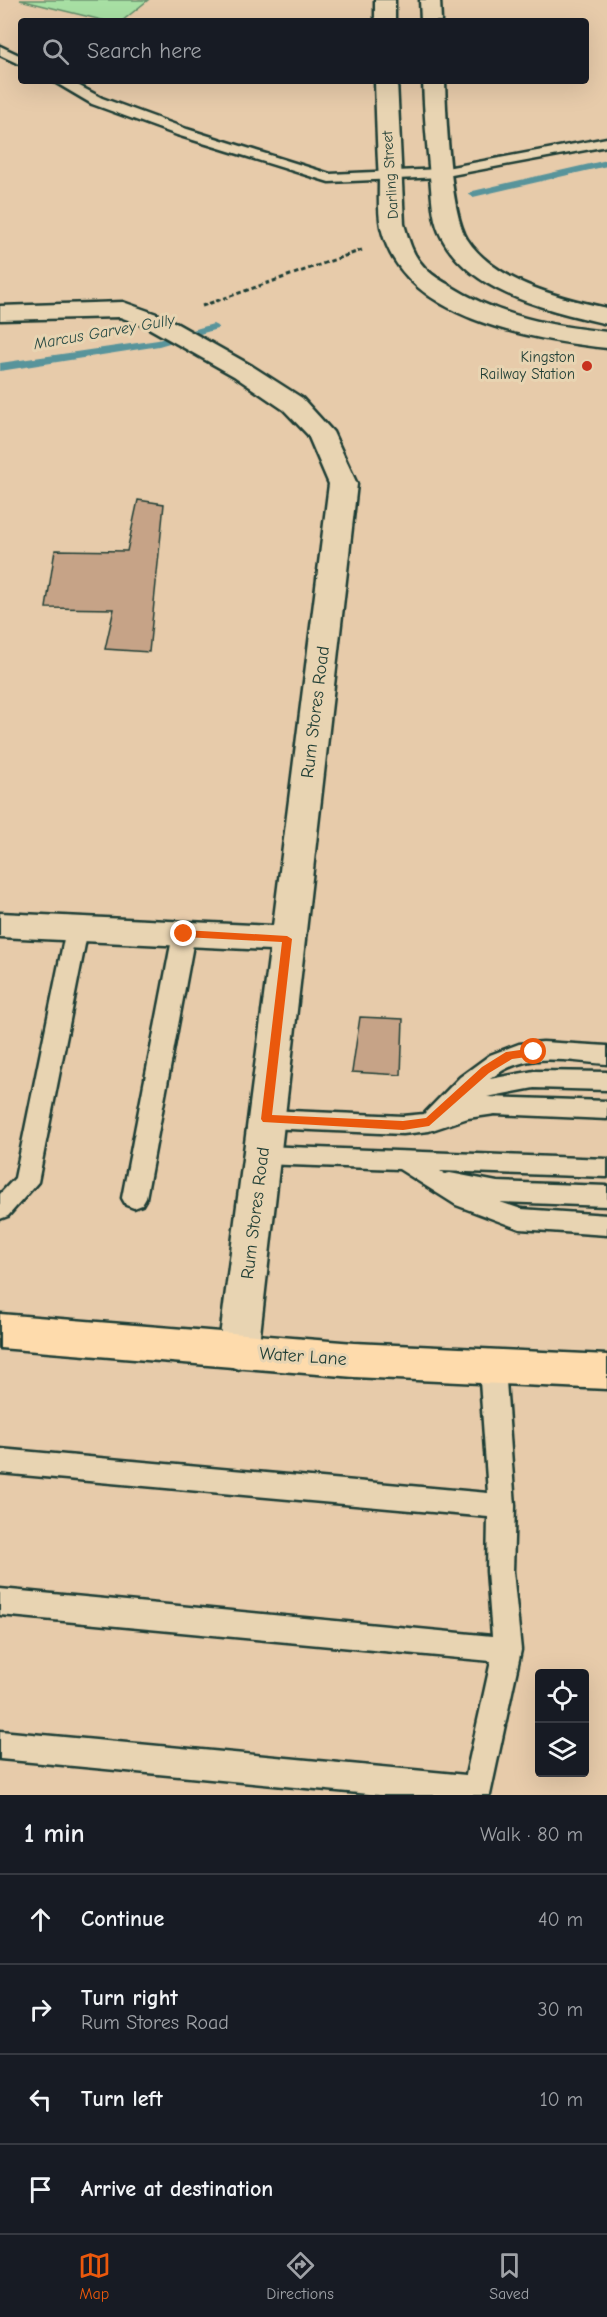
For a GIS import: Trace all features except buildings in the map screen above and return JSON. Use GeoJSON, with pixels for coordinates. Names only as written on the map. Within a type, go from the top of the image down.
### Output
{"type":"FeatureCollection","features":[{"type":"Feature","properties":{"kind":"highway","name":"Water Lane"},"geometry":{"type":"LineString","coordinates":[[0,1331],[105,1338],[238,1352],[607,1372]]}},
{"type":"Feature","properties":{"kind":"street"},"geometry":{"type":"LineString","coordinates":[[385,0],[385,18]]}},
{"type":"Feature","properties":{"kind":"street"},"geometry":{"type":"LineString","coordinates":[[430,0],[431,18]]}},
{"type":"Feature","properties":{"kind":"street","name":"Darling Street"},"geometry":{"type":"LineString","coordinates":[[388,84],[412,130],[441,173],[446,218],[456,241],[472,260],[506,283],[545,300],[607,316]]}},
{"type":"Feature","properties":{"kind":"street","name":"Darling Street"},"geometry":{"type":"LineString","coordinates":[[433,84],[390,177],[392,224],[398,246],[410,267],[433,286],[472,310],[508,324],[533,331],[607,340]]}},
{"type":"Feature","properties":{"kind":"street","name":"Rum Stores Road"},"geometry":{"type":"LineString","coordinates":[[0,313],[123,309],[148,319],[243,372],[293,404],[320,432],[343,484],[238,1352]]}},
{"type":"Feature","properties":{"kind":"street"},"geometry":{"type":"LineString","coordinates":[[0,925],[287,939]]}},
{"type":"Feature","properties":{"kind":"lane"},"geometry":{"type":"LineString","coordinates":[[0,50],[18,59]]}},
{"type":"Feature","properties":{"kind":"lane"},"geometry":{"type":"LineString","coordinates":[[66,84],[97,101],[172,128],[307,173],[329,178],[441,173],[607,142]]}},
{"type":"Feature","properties":{"kind":"lane"},"geometry":{"type":"LineString","coordinates":[[0,1209],[26,1182],[77,929]]}},
{"type":"Feature","properties":{"kind":"lane"},"geometry":{"type":"LineString","coordinates":[[134,1198],[184,934]]}},
{"type":"Feature","properties":{"kind":"lane"},"geometry":{"type":"LineString","coordinates":[[429,1122],[486,1070],[510,1055],[534,1052],[607,1055]]}},
{"type":"Feature","properties":{"kind":"lane"},"geometry":{"type":"LineString","coordinates":[[447,1104],[488,1086],[536,1077],[607,1081]]}},
{"type":"Feature","properties":{"kind":"lane"},"geometry":{"type":"LineString","coordinates":[[267,1119],[403,1125],[429,1122],[467,1109],[495,1105],[607,1110]]}},
{"type":"Feature","properties":{"kind":"lane"},"geometry":{"type":"LineString","coordinates":[[262,1155],[607,1168]]}},
{"type":"Feature","properties":{"kind":"lane"},"geometry":{"type":"LineString","coordinates":[[402,1160],[464,1198],[520,1219],[607,1225]]}},
{"type":"Feature","properties":{"kind":"lane"},"geometry":{"type":"LineString","coordinates":[[432,1178],[497,1192],[607,1196]]}},
{"type":"Feature","properties":{"kind":"lane"},"geometry":{"type":"LineString","coordinates":[[0,1745],[476,1793],[507,1650],[500,1571],[501,1506],[492,1367]]}},
{"type":"Feature","properties":{"kind":"lane"},"geometry":{"type":"LineString","coordinates":[[0,1461],[501,1506]]}},
{"type":"Feature","properties":{"kind":"lane"},"geometry":{"type":"LineString","coordinates":[[0,1602],[507,1650]]}},
{"type":"Feature","properties":{"kind":"path"},"geometry":{"type":"LineString","coordinates":[[148,319],[351,254]]}},
{"type":"Feature","properties":{"kind":"green space"},"geometry":{"type":"Polygon","coordinates":[[[20,0],[148,0],[126,18],[94,18],[20,0]]]}},
{"type":"Feature","properties":{"kind":"waterway","name":"Marcus Garvey Gully"},"geometry":{"type":"LineString","coordinates":[[473,194],[607,163]]}},
{"type":"Feature","properties":{"kind":"waterway","name":"Marcus Garvey Gully"},"geometry":{"type":"LineString","coordinates":[[0,367],[159,343],[213,327]]}},
{"type":"Feature","properties":{"kind":"place","name":"Kingston Railway Station"},"geometry":{"type":"Point","coordinates":[587,366]}},
{"type":"Feature","properties":{"kind":"route"},"geometry":{"type":"LineString","coordinates":[[184,934],[287,939],[267,1119],[403,1125],[429,1122],[486,1070],[510,1055],[534,1052]]}}]}
